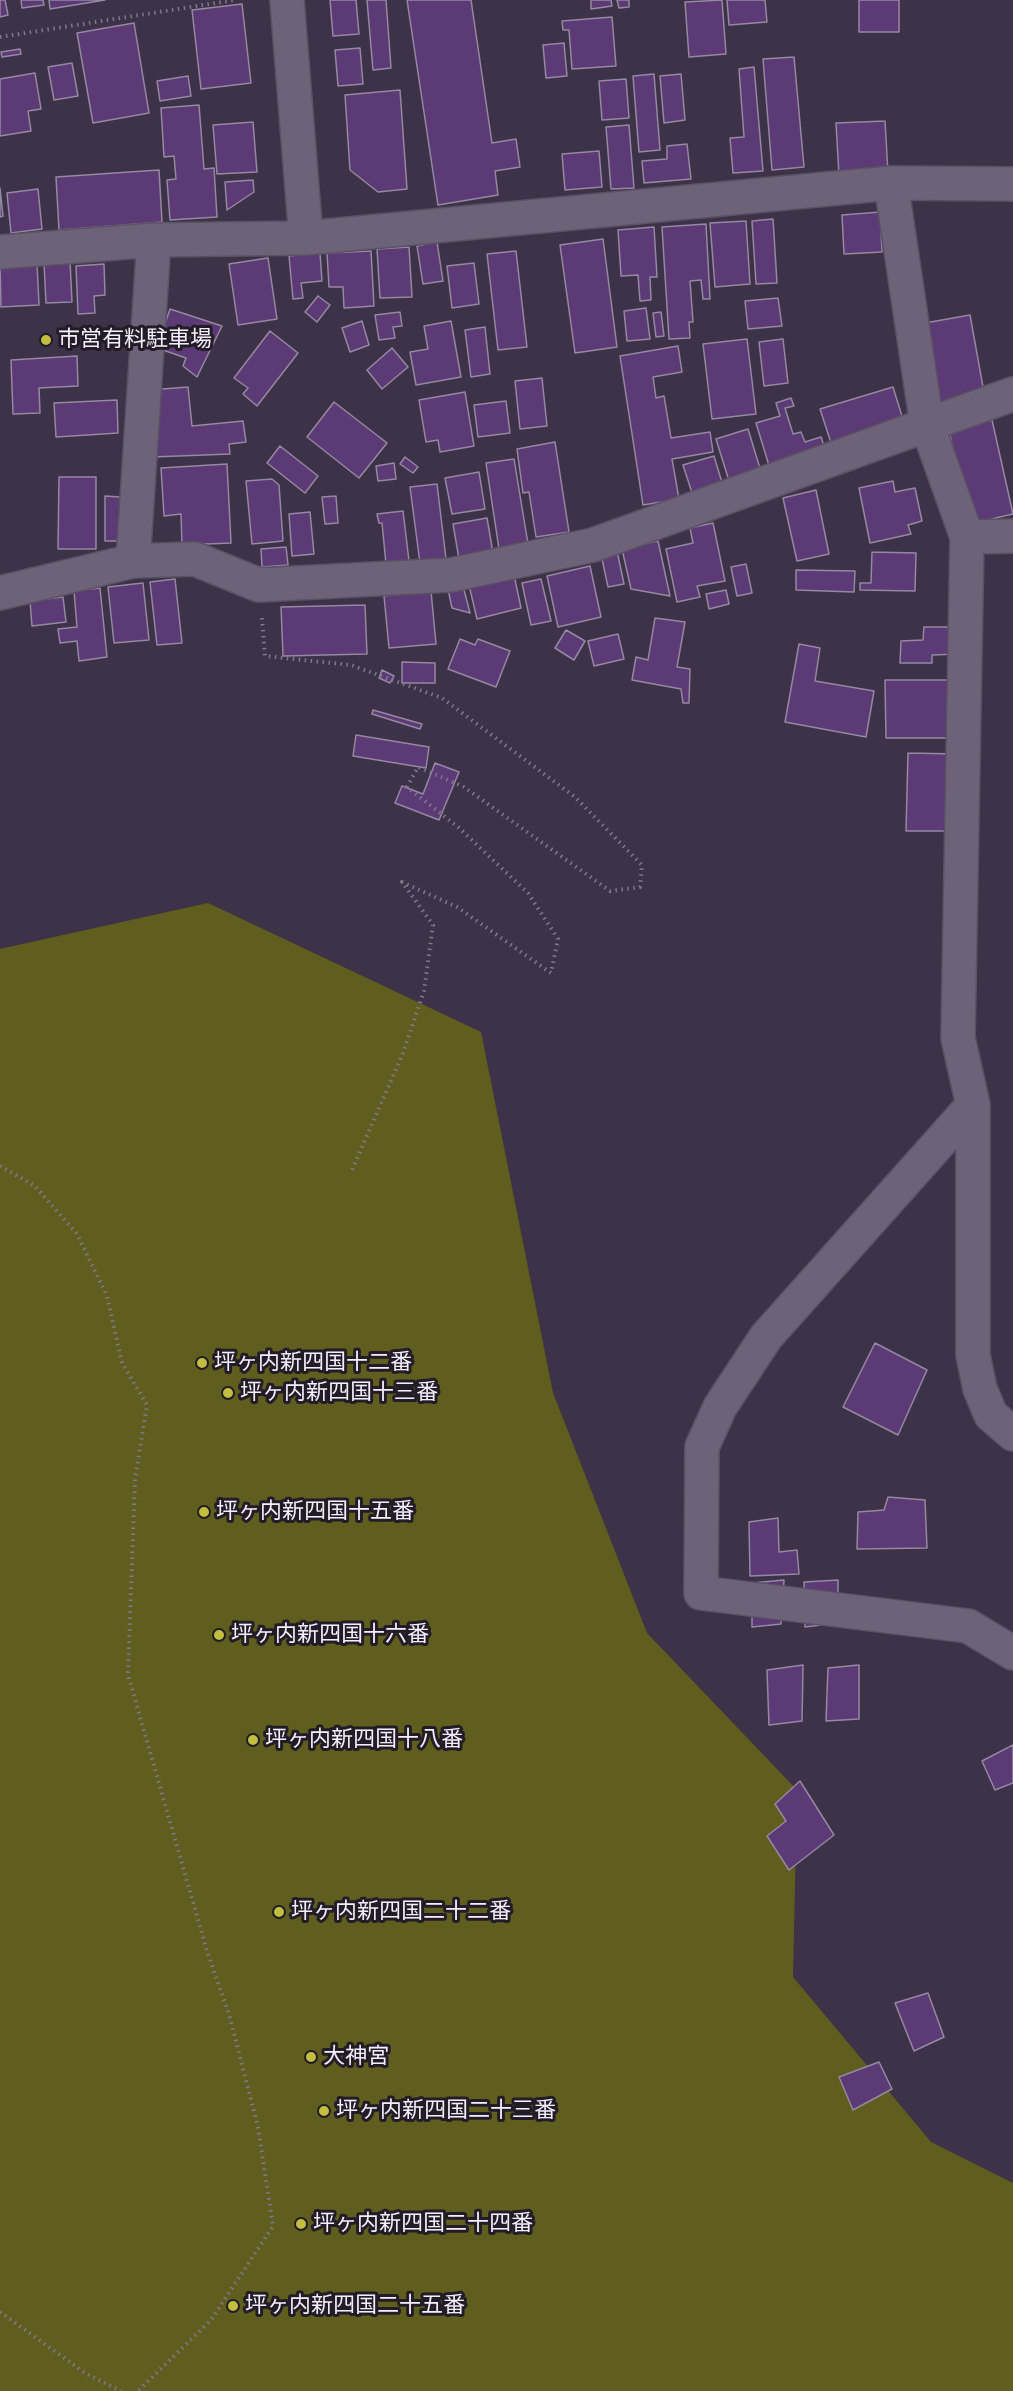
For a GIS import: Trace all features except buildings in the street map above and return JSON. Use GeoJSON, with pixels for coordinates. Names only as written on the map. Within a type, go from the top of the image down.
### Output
{"type":"FeatureCollection","features":[{"type":"Feature","properties":{"kind":"street"},"geometry":{"type":"LineString","coordinates":[[287,0],[306,238]]}},
{"type":"Feature","properties":{"kind":"street"},"geometry":{"type":"LineString","coordinates":[[891,183],[927,425],[967,537],[958,1038],[973,1105],[973,1355],[980,1389],[991,1415],[1013,1434]]}},
{"type":"Feature","properties":{"kind":"street"},"geometry":{"type":"LineString","coordinates":[[0,252],[154,240],[306,238],[891,183],[1013,184]]}},
{"type":"Feature","properties":{"kind":"street"},"geometry":{"type":"LineString","coordinates":[[133,561],[154,240]]}},
{"type":"Feature","properties":{"kind":"street"},"geometry":{"type":"LineString","coordinates":[[0,593],[133,561],[195,559],[259,585],[452,575],[593,545],[1013,394]]}},
{"type":"Feature","properties":{"kind":"street"},"geometry":{"type":"LineString","coordinates":[[967,537],[1013,536]]}},
{"type":"Feature","properties":{"kind":"street"},"geometry":{"type":"LineString","coordinates":[[973,1105],[766,1337],[720,1407],[702,1447],[701,1593],[968,1626],[1013,1653]]}},
{"type":"Feature","properties":{"kind":"path"},"geometry":{"type":"LineString","coordinates":[[0,38],[235,0]]}},
{"type":"Feature","properties":{"kind":"path"},"geometry":{"type":"LineString","coordinates":[[259,585],[265,656],[351,665],[442,698],[575,797],[642,865],[640,887],[610,891],[464,787],[418,767],[406,787],[458,827],[528,893],[558,939],[551,973],[457,908],[402,882],[433,925],[424,991],[403,1053],[352,1170]]}},
{"type":"Feature","properties":{"kind":"path"},"geometry":{"type":"LineString","coordinates":[[0,1166],[35,1186],[77,1234],[107,1296],[122,1363],[147,1405],[135,1479],[128,1675],[207,1951],[229,2014],[258,2127],[273,2226],[211,2320],[138,2391]]}},
{"type":"Feature","properties":{"kind":"path"},"geometry":{"type":"LineString","coordinates":[[0,2312],[85,2373],[121,2391]]}},
{"type":"Feature","properties":{"kind":"shaded area"},"geometry":{"type":"Polygon","coordinates":[[[208,903],[481,1032],[553,1393],[647,1633],[797,1790],[793,1977],[931,2142],[1013,2183],[1013,2391],[0,2391],[0,949],[208,903]]]}},
{"type":"Feature","properties":{"kind":"place","name":"市営有料駐車場"},"geometry":{"type":"Point","coordinates":[46,340]}},
{"type":"Feature","properties":{"kind":"place","name":"坪ヶ内新四国十二番"},"geometry":{"type":"Point","coordinates":[202,1363]}},
{"type":"Feature","properties":{"kind":"place","name":"坪ヶ内新四国十三番"},"geometry":{"type":"Point","coordinates":[228,1393]}},
{"type":"Feature","properties":{"kind":"place","name":"坪ヶ内新四国十五番"},"geometry":{"type":"Point","coordinates":[204,1512]}},
{"type":"Feature","properties":{"kind":"place","name":"坪ヶ内新四国十六番"},"geometry":{"type":"Point","coordinates":[219,1635]}},
{"type":"Feature","properties":{"kind":"place","name":"坪ヶ内新四国十八番"},"geometry":{"type":"Point","coordinates":[253,1740]}},
{"type":"Feature","properties":{"kind":"place","name":"坪ヶ内新四国二十二番"},"geometry":{"type":"Point","coordinates":[279,1912]}},
{"type":"Feature","properties":{"kind":"place","name":"大神宮"},"geometry":{"type":"Point","coordinates":[311,2057]}},
{"type":"Feature","properties":{"kind":"place","name":"坪ヶ内新四国二十三番"},"geometry":{"type":"Point","coordinates":[324,2111]}},
{"type":"Feature","properties":{"kind":"place","name":"坪ヶ内新四国二十四番"},"geometry":{"type":"Point","coordinates":[301,2224]}},
{"type":"Feature","properties":{"kind":"place","name":"坪ヶ内新四国二十五番"},"geometry":{"type":"Point","coordinates":[233,2306]}}]}
